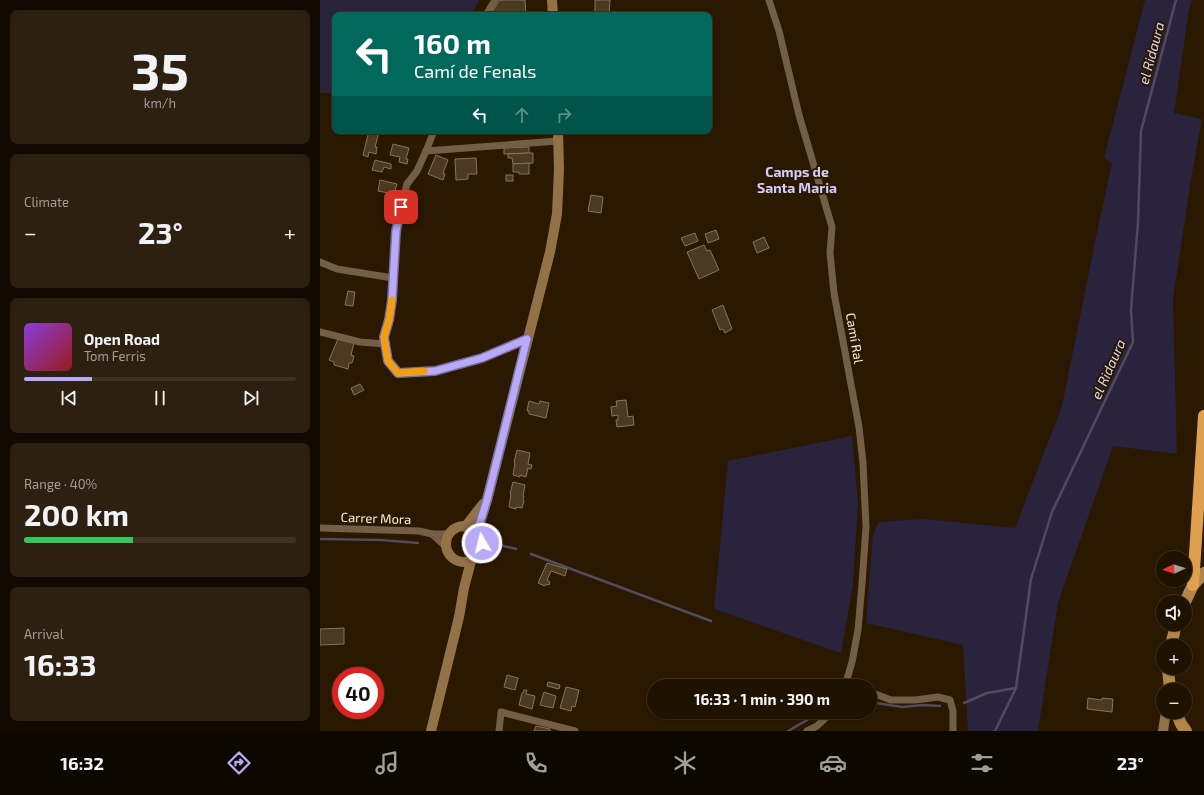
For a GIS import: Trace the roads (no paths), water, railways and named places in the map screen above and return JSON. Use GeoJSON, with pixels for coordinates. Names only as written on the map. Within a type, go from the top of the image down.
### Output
{"type":"FeatureCollection","features":[{"type":"Feature","properties":{"kind":"highway"},"geometry":{"type":"LineString","coordinates":[[1193,585],[1204,416]]}},
{"type":"Feature","properties":{"kind":"main road"},"geometry":{"type":"LineString","coordinates":[[1188,595],[1193,585],[1204,573]]}},
{"type":"Feature","properties":{"kind":"main road"},"geometry":{"type":"LineString","coordinates":[[1179,719],[1186,731]]}},
{"type":"Feature","properties":{"kind":"street"},"geometry":{"type":"LineString","coordinates":[[488,12],[495,0]]}},
{"type":"Feature","properties":{"kind":"street"},"geometry":{"type":"LineString","coordinates":[[552,0],[553,12]]}},
{"type":"Feature","properties":{"kind":"street","name":"Camí Ral"},"geometry":{"type":"LineString","coordinates":[[769,0],[779,31],[799,115],[832,227],[830,253],[834,293],[859,427],[863,463],[866,527],[858,630],[847,679]]}},
{"type":"Feature","properties":{"kind":"street"},"geometry":{"type":"LineString","coordinates":[[433,134],[417,171],[407,184],[396,231],[392,300],[389,320],[384,337],[388,361],[398,373],[435,371],[482,358],[527,339]]}},
{"type":"Feature","properties":{"kind":"street"},"geometry":{"type":"LineString","coordinates":[[426,151],[558,136],[559,169],[557,214],[550,252],[487,500],[477,532]]}},
{"type":"Feature","properties":{"kind":"street"},"geometry":{"type":"LineString","coordinates":[[320,262],[337,269],[393,278]]}},
{"type":"Feature","properties":{"kind":"street"},"geometry":{"type":"LineString","coordinates":[[320,332],[360,342],[385,344]]}},
{"type":"Feature","properties":{"kind":"street"},"geometry":{"type":"LineString","coordinates":[[465,527],[487,500]]}},
{"type":"Feature","properties":{"kind":"street"},"geometry":{"type":"LineString","coordinates":[[432,534],[447,548],[450,555],[459,561],[464,562],[471,560],[478,555],[482,546],[477,532],[471,528],[465,527],[458,528],[450,534],[447,548]]}},
{"type":"Feature","properties":{"kind":"street","name":"Carrer Mora"},"geometry":{"type":"LineString","coordinates":[[320,528],[419,531],[432,534],[450,534]]}},
{"type":"Feature","properties":{"kind":"street"},"geometry":{"type":"LineString","coordinates":[[431,731],[459,617],[471,560]]}},
{"type":"Feature","properties":{"kind":"street"},"geometry":{"type":"LineString","coordinates":[[459,561],[464,588]]}},
{"type":"Feature","properties":{"kind":"street"},"geometry":{"type":"LineString","coordinates":[[877,695],[891,700],[914,700],[938,697],[950,700],[953,731]]}},
{"type":"Feature","properties":{"kind":"street"},"geometry":{"type":"LineString","coordinates":[[499,731],[502,712],[575,731]]}},
{"type":"Feature","properties":{"kind":"street"},"geometry":{"type":"LineString","coordinates":[[807,731],[824,719]]}},
{"type":"Feature","properties":{"kind":"street"},"geometry":{"type":"LineString","coordinates":[[1163,731],[1165,719]]}},
{"type":"Feature","properties":{"kind":"waterway","name":"el Ridaura"},"geometry":{"type":"LineString","coordinates":[[995,731],[1016,688],[1031,579],[1052,512],[1133,342],[1131,310],[1138,222],[1141,131],[1176,0]]}},
{"type":"Feature","properties":{"kind":"waterway"},"geometry":{"type":"LineString","coordinates":[[320,539],[381,540],[418,543]]}},
{"type":"Feature","properties":{"kind":"waterway"},"geometry":{"type":"LineString","coordinates":[[487,542],[516,549]]}},
{"type":"Feature","properties":{"kind":"waterway"},"geometry":{"type":"LineString","coordinates":[[531,554],[711,621]]}},
{"type":"Feature","properties":{"kind":"waterway"},"geometry":{"type":"LineString","coordinates":[[964,703],[987,693],[1016,688]]}},
{"type":"Feature","properties":{"kind":"waterway"},"geometry":{"type":"LineString","coordinates":[[877,703],[902,707],[923,705],[940,706]]}},
{"type":"Feature","properties":{"kind":"waterway"},"geometry":{"type":"LineString","coordinates":[[788,731],[809,719]]}},
{"type":"Feature","properties":{"kind":"district","name":"Camps de Santa Maria"},"geometry":{"type":"Point","coordinates":[797,180]}}]}
